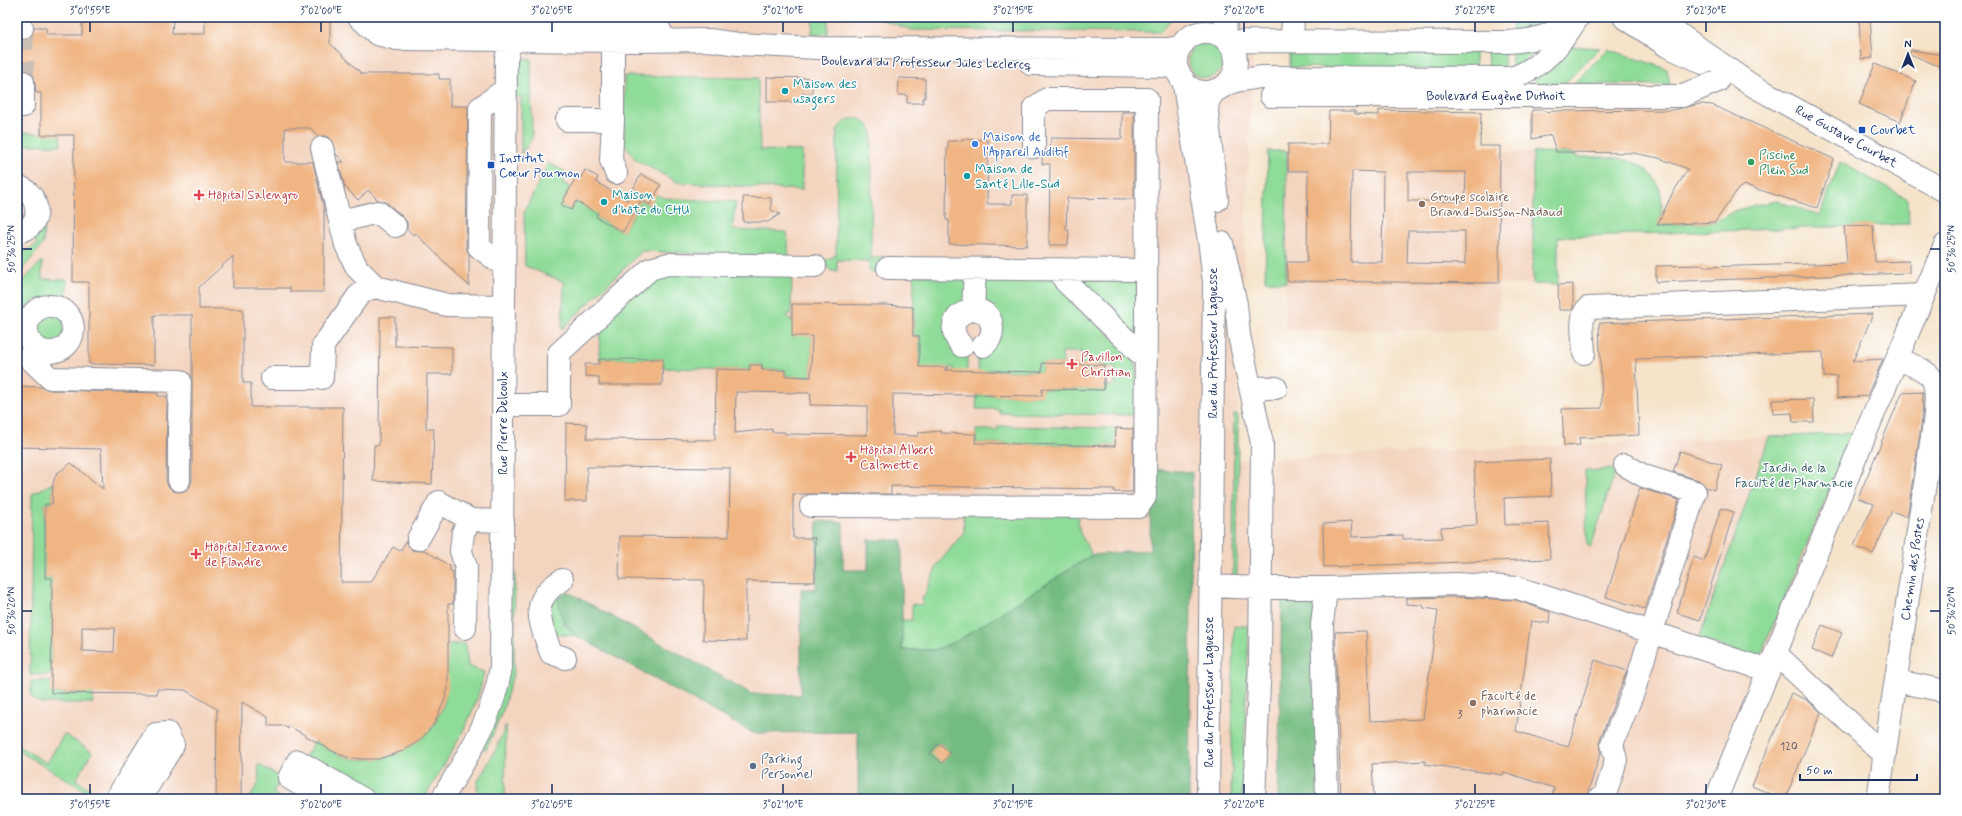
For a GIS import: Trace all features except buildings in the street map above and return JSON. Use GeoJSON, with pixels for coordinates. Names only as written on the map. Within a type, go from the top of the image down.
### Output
{"type":"FeatureCollection","features":[{"type":"Feature","properties":{"kind":"street","name":"Boulevard du Professeur Jules Leclercq"},"geometry":{"type":"LineString","coordinates":[[359,17],[377,34],[388,38],[614,41],[701,40]]}},
{"type":"Feature","properties":{"kind":"street","name":"Boulevard du Professeur Jules Leclercq"},"geometry":{"type":"LineString","coordinates":[[369,17],[377,24],[387,27],[420,22],[622,25],[701,40],[771,46],[890,49],[1158,49],[1174,48],[1184,42]]}},
{"type":"Feature","properties":{"kind":"street"},"geometry":{"type":"LineString","coordinates":[[1194,17],[1178,56],[1181,76],[1188,85],[1199,90],[1220,88],[1234,73],[1236,62],[1234,50],[1222,30]]}},
{"type":"Feature","properties":{"kind":"street"},"geometry":{"type":"LineString","coordinates":[[1292,40],[1293,17]]}},
{"type":"Feature","properties":{"kind":"street"},"geometry":{"type":"LineString","coordinates":[[1184,42],[1200,33],[1213,33],[1222,30],[1292,40],[1509,42],[1540,38],[1552,34],[1575,17]]}},
{"type":"Feature","properties":{"kind":"street","name":"Boulevard Eugène Duthoit"},"geometry":{"type":"LineString","coordinates":[[1220,88],[1250,78],[1271,77],[1511,78],[1535,68],[1547,57],[1569,31],[1578,17]]}},
{"type":"Feature","properties":{"kind":"street","name":"Rue Gustave Courbet"},"geometry":{"type":"LineString","coordinates":[[1624,17],[1655,39],[1680,53],[1748,83],[1945,191]]}},
{"type":"Feature","properties":{"kind":"street","name":"Rue Gustave Courbet"},"geometry":{"type":"LineString","coordinates":[[1655,17],[1748,83]]}},
{"type":"Feature","properties":{"kind":"street","name":"Rue Pierre Delcoulx"},"geometry":{"type":"LineString","coordinates":[[442,799],[482,731],[497,689],[501,667],[507,53],[510,45],[519,40]]}},
{"type":"Feature","properties":{"kind":"street"},"geometry":{"type":"LineString","coordinates":[[614,41],[619,94],[613,120],[611,160],[616,173]]}},
{"type":"Feature","properties":{"kind":"street","name":"Boulevard du Professeur Jules Leclercq"},"geometry":{"type":"LineString","coordinates":[[674,41],[704,46],[733,56],[757,60],[1164,66],[1171,68],[1181,76]]}},
{"type":"Feature","properties":{"kind":"street","name":"Rue du Professeur Laguesse"},"geometry":{"type":"LineString","coordinates":[[1181,76],[1210,247],[1215,307],[1217,586],[1208,799]]}},
{"type":"Feature","properties":{"kind":"street","name":"Boulevard Eugène Duthoit"},"geometry":{"type":"LineString","coordinates":[[1271,96],[1683,96],[1718,80]]}},
{"type":"Feature","properties":{"kind":"street"},"geometry":{"type":"LineString","coordinates":[[20,106],[23,82]]}},
{"type":"Feature","properties":{"kind":"street","name":"Rue du Professeur Laguesse"},"geometry":{"type":"LineString","coordinates":[[1220,88],[1208,101],[1207,112],[1222,243],[1236,304],[1239,335],[1262,443],[1260,662],[1254,799]]}},
{"type":"Feature","properties":{"kind":"street"},"geometry":{"type":"LineString","coordinates":[[811,506],[1138,507],[1145,497],[1147,99],[1047,99],[1034,108],[1034,147]]}},
{"type":"Feature","properties":{"kind":"street"},"geometry":{"type":"LineString","coordinates":[[567,120],[613,120]]}},
{"type":"Feature","properties":{"kind":"street"},"geometry":{"type":"LineString","coordinates":[[322,148],[346,245],[356,268],[376,287],[447,305],[504,306]]}},
{"type":"Feature","properties":{"kind":"street"},"geometry":{"type":"LineString","coordinates":[[17,186],[25,188],[31,193],[36,200],[36,208],[34,222],[27,229],[17,232]]}},
{"type":"Feature","properties":{"kind":"street"},"geometry":{"type":"LineString","coordinates":[[341,220],[378,212],[395,226]]}},
{"type":"Feature","properties":{"kind":"street"},"geometry":{"type":"LineString","coordinates":[[1222,243],[1226,297],[1228,380],[1217,586],[1222,799]]}},
{"type":"Feature","properties":{"kind":"street"},"geometry":{"type":"LineString","coordinates":[[1716,799],[1897,358],[1941,255]]}},
{"type":"Feature","properties":{"kind":"street"},"geometry":{"type":"LineString","coordinates":[[504,405],[559,405],[559,353],[650,269],[668,264],[815,266]]}},
{"type":"Feature","properties":{"kind":"street"},"geometry":{"type":"LineString","coordinates":[[888,268],[1146,270]]}},
{"type":"Feature","properties":{"kind":"street"},"geometry":{"type":"LineString","coordinates":[[973,310],[975,269]]}},
{"type":"Feature","properties":{"kind":"street"},"geometry":{"type":"LineString","coordinates":[[1060,270],[1065,281],[1146,360]]}},
{"type":"Feature","properties":{"kind":"street"},"geometry":{"type":"LineString","coordinates":[[272,378],[322,378],[323,346],[358,296],[366,290],[376,287]]}},
{"type":"Feature","properties":{"kind":"street"},"geometry":{"type":"LineString","coordinates":[[1584,353],[1583,318],[1584,311],[1588,308],[1924,295]]}},
{"type":"Feature","properties":{"kind":"street"},"geometry":{"type":"LineString","coordinates":[[1215,307],[1228,380]]}},
{"type":"Feature","properties":{"kind":"street"},"geometry":{"type":"LineString","coordinates":[[973,310],[986,314],[992,325],[990,338],[972,346],[955,336],[954,324],[961,314],[973,310]]}},
{"type":"Feature","properties":{"kind":"street"},"geometry":{"type":"LineString","coordinates":[[27,356],[50,378],[180,381],[179,480]]}},
{"type":"Feature","properties":{"kind":"street","name":"Chemin des Postes"},"geometry":{"type":"LineString","coordinates":[[1878,799],[1897,681],[1930,450],[1936,392],[1934,382],[1928,374],[1897,358]]}},
{"type":"Feature","properties":{"kind":"street"},"geometry":{"type":"LineString","coordinates":[[1251,387],[1276,388]]}},
{"type":"Feature","properties":{"kind":"street"},"geometry":{"type":"LineString","coordinates":[[1598,799],[1605,795],[1616,760],[1612,744],[1634,690],[1695,492],[1644,476],[1625,465]]}},
{"type":"Feature","properties":{"kind":"street"},"geometry":{"type":"LineString","coordinates":[[418,539],[439,502],[471,520],[503,521]]}},
{"type":"Feature","properties":{"kind":"street"},"geometry":{"type":"LineString","coordinates":[[465,628],[466,567],[461,552],[463,532],[471,520]]}},
{"type":"Feature","properties":{"kind":"street"},"geometry":{"type":"LineString","coordinates":[[562,580],[551,586],[540,600],[540,609],[541,626],[552,653],[565,658]]}},
{"type":"Feature","properties":{"kind":"street"},"geometry":{"type":"LineString","coordinates":[[1217,586],[1260,588],[1326,588],[1456,584],[1518,588],[1738,660],[1772,663],[1885,755]]}},
{"type":"Feature","properties":{"kind":"street"},"geometry":{"type":"LineString","coordinates":[[1326,588],[1322,625],[1327,799]]}},
{"type":"Feature","properties":{"kind":"street"},"geometry":{"type":"LineString","coordinates":[[1897,681],[1945,691]]}},
{"type":"Feature","properties":{"kind":"street"},"geometry":{"type":"LineString","coordinates":[[116,799],[156,734],[167,733],[173,744],[140,799]]}},
{"type":"Feature","properties":{"kind":"street"},"geometry":{"type":"LineString","coordinates":[[325,799],[289,778],[298,761],[363,799]]}},
{"type":"Feature","properties":{"kind":"shaded area"},"geometry":{"type":"Polygon","coordinates":[[[17,17],[1255,17],[1235,460],[1866,432],[1716,799],[17,799],[17,17]]]}},
{"type":"Feature","properties":{"kind":"shaded area","name":"Groupe scolaire Briand-Buisson-Nadaud"},"geometry":{"type":"Polygon","coordinates":[[[1379,110],[1431,111],[1431,115],[1481,112],[1480,139],[1474,139],[1474,146],[1500,146],[1500,152],[1556,152],[1558,285],[1499,284],[1498,331],[1285,330],[1288,144],[1341,144],[1328,137],[1329,111],[1355,111],[1355,114],[1378,115],[1379,110]]]}},
{"type":"Feature","properties":{"kind":"green space"},"geometry":{"type":"Polygon","coordinates":[[[813,17],[828,17],[828,34],[812,34],[813,17]]]}},
{"type":"Feature","properties":{"kind":"green space"},"geometry":{"type":"Polygon","coordinates":[[[874,17],[1173,17],[1160,32],[912,30],[874,17]]]}},
{"type":"Feature","properties":{"kind":"green space"},"geometry":{"type":"Polygon","coordinates":[[[1513,17],[1563,17],[1512,38],[1513,17]]]}},
{"type":"Feature","properties":{"kind":"green space"},"geometry":{"type":"Polygon","coordinates":[[[1553,38],[1512,72],[1512,46],[1553,38]]]}},
{"type":"Feature","properties":{"kind":"green space"},"geometry":{"type":"Polygon","coordinates":[[[1210,42],[1219,47],[1223,53],[1223,67],[1219,73],[1210,78],[1202,78],[1193,73],[1189,67],[1188,56],[1193,47],[1199,43],[1210,42]]]}},
{"type":"Feature","properties":{"kind":"green space"},"geometry":{"type":"Polygon","coordinates":[[[1561,46],[1600,48],[1564,84],[1537,84],[1533,76],[1561,46]]]}},
{"type":"Feature","properties":{"kind":"green space"},"geometry":{"type":"Polygon","coordinates":[[[1504,47],[1505,73],[1488,71],[1487,49],[1504,47]]]}},
{"type":"Feature","properties":{"kind":"green space"},"geometry":{"type":"Polygon","coordinates":[[[1290,48],[1475,50],[1475,70],[1290,67],[1290,48]]]}},
{"type":"Feature","properties":{"kind":"green space"},"geometry":{"type":"Polygon","coordinates":[[[1608,49],[1667,69],[1670,85],[1575,84],[1574,83],[1608,49]]]}},
{"type":"Feature","properties":{"kind":"green space"},"geometry":{"type":"Polygon","coordinates":[[[525,59],[531,59],[532,139],[521,154],[521,97],[513,97],[514,76],[518,67],[525,59]]]}},
{"type":"Feature","properties":{"kind":"green space"},"geometry":{"type":"Polygon","coordinates":[[[624,76],[758,78],[760,150],[802,151],[802,190],[677,182],[636,160],[624,143],[624,76]]]}},
{"type":"Feature","properties":{"kind":"green space"},"geometry":{"type":"Polygon","coordinates":[[[855,118],[865,122],[872,131],[871,259],[883,256],[883,265],[876,272],[869,272],[869,261],[837,260],[837,271],[831,271],[824,264],[824,261],[836,255],[837,131],[844,122],[855,118]]]}},
{"type":"Feature","properties":{"kind":"green space"},"geometry":{"type":"Polygon","coordinates":[[[17,132],[60,135],[61,145],[18,145],[17,166],[17,132]]]}},
{"type":"Feature","properties":{"kind":"green space"},"geometry":{"type":"Polygon","coordinates":[[[1268,151],[1287,151],[1286,282],[1265,281],[1268,151]]]}},
{"type":"Feature","properties":{"kind":"green space"},"geometry":{"type":"Polygon","coordinates":[[[1533,152],[1575,153],[1576,157],[1616,158],[1634,162],[1644,168],[1657,183],[1662,203],[1658,225],[1715,222],[1734,211],[1777,201],[1820,215],[1840,162],[1908,199],[1909,224],[1558,237],[1558,285],[1533,284],[1533,152]]]}},
{"type":"Feature","properties":{"kind":"green space"},"geometry":{"type":"Polygon","coordinates":[[[548,163],[568,173],[563,183],[573,189],[569,190],[561,205],[571,210],[578,199],[601,208],[596,217],[623,232],[641,200],[650,205],[655,195],[666,198],[736,202],[732,230],[787,232],[789,258],[642,251],[562,329],[564,282],[525,266],[524,212],[548,163]]]}},
{"type":"Feature","properties":{"kind":"green space"},"geometry":{"type":"Polygon","coordinates":[[[44,219],[43,244],[22,270],[17,270],[17,252],[25,251],[37,245],[33,236],[44,219]]]}},
{"type":"Feature","properties":{"kind":"green space"},"geometry":{"type":"Polygon","coordinates":[[[42,261],[42,279],[67,280],[67,300],[51,298],[36,301],[30,304],[25,309],[18,324],[17,346],[17,287],[42,261]]]}},
{"type":"Feature","properties":{"kind":"green space"},"geometry":{"type":"Polygon","coordinates":[[[658,273],[792,274],[791,314],[788,314],[788,318],[812,336],[811,377],[785,376],[785,370],[762,370],[762,365],[750,365],[750,370],[663,368],[662,359],[599,359],[600,325],[658,273]]]}},
{"type":"Feature","properties":{"kind":"green space"},"geometry":{"type":"Polygon","coordinates":[[[914,275],[965,276],[970,298],[959,311],[967,354],[967,372],[954,372],[954,368],[943,367],[919,372],[919,336],[913,336],[914,275]]]}},
{"type":"Feature","properties":{"kind":"green space"},"geometry":{"type":"Polygon","coordinates":[[[985,276],[1052,278],[1136,361],[1137,409],[1131,415],[999,413],[999,409],[976,409],[977,395],[1041,396],[1042,389],[1104,390],[1104,386],[1115,386],[1115,367],[1082,364],[1082,352],[1062,352],[1063,364],[1042,363],[1042,372],[988,370],[988,373],[978,373],[978,354],[985,350],[982,305],[985,276]]]}},
{"type":"Feature","properties":{"kind":"green space"},"geometry":{"type":"Polygon","coordinates":[[[1079,276],[1136,279],[1137,335],[1077,284],[1079,276]]]}},
{"type":"Feature","properties":{"kind":"green space"},"geometry":{"type":"Polygon","coordinates":[[[48,313],[54,313],[58,314],[65,320],[68,330],[67,337],[61,344],[54,347],[48,347],[44,346],[37,340],[34,333],[34,327],[35,323],[41,316],[48,313]]]}},
{"type":"Feature","properties":{"kind":"green space"},"geometry":{"type":"Polygon","coordinates":[[[1234,414],[1238,415],[1237,578],[1233,578],[1234,414]]]}},
{"type":"Feature","properties":{"kind":"green space"},"geometry":{"type":"Polygon","coordinates":[[[998,426],[1116,428],[1115,446],[976,443],[976,430],[998,430],[998,426]]]}},
{"type":"Feature","properties":{"kind":"green space","name":"Jardin de la Faculté de Pharmacie"},"geometry":{"type":"Polygon","coordinates":[[[1853,433],[1759,659],[1699,639],[1769,437],[1853,433]]]}},
{"type":"Feature","properties":{"kind":"green space"},"geometry":{"type":"Polygon","coordinates":[[[1151,469],[1192,472],[1189,799],[858,799],[858,732],[753,733],[577,636],[563,620],[560,612],[558,600],[568,592],[752,694],[801,695],[801,589],[816,589],[817,521],[843,522],[843,570],[868,570],[868,540],[902,540],[902,650],[934,650],[957,641],[1092,555],[1150,550],[1151,469]]]}},
{"type":"Feature","properties":{"kind":"green space"},"geometry":{"type":"Polygon","coordinates":[[[1613,469],[1615,472],[1591,547],[1587,545],[1585,471],[1613,469]]]}},
{"type":"Feature","properties":{"kind":"green space"},"geometry":{"type":"Polygon","coordinates":[[[53,483],[52,504],[45,504],[45,578],[52,578],[51,675],[30,675],[32,494],[53,483]]]}},
{"type":"Feature","properties":{"kind":"green space"},"geometry":{"type":"Polygon","coordinates":[[[963,513],[1077,513],[1080,533],[1092,555],[957,641],[934,650],[902,650],[902,620],[912,620],[912,604],[923,605],[922,600],[938,564],[964,532],[963,513]]]}},
{"type":"Feature","properties":{"kind":"green space"},"geometry":{"type":"Polygon","coordinates":[[[510,573],[515,573],[514,670],[503,710],[486,750],[481,747],[510,573]]]}},
{"type":"Feature","properties":{"kind":"green space"},"geometry":{"type":"Polygon","coordinates":[[[561,588],[568,592],[558,600],[564,625],[577,636],[552,634],[549,595],[561,588]]]}},
{"type":"Feature","properties":{"kind":"green space"},"geometry":{"type":"Polygon","coordinates":[[[1282,598],[1314,598],[1321,799],[1278,799],[1282,598]]]}},
{"type":"Feature","properties":{"kind":"green space"},"geometry":{"type":"Polygon","coordinates":[[[1234,626],[1249,626],[1242,799],[1231,799],[1234,626]]]}},
{"type":"Feature","properties":{"kind":"green space"},"geometry":{"type":"Polygon","coordinates":[[[448,644],[465,644],[468,666],[484,672],[480,690],[460,738],[424,799],[374,799],[304,758],[315,741],[341,755],[351,758],[366,759],[381,758],[396,754],[421,738],[432,727],[440,714],[445,699],[448,644]]]}},
{"type":"Feature","properties":{"kind":"green space"},"geometry":{"type":"Polygon","coordinates":[[[31,681],[51,681],[51,693],[85,694],[85,681],[93,681],[93,703],[41,703],[34,700],[31,696],[31,681]]]}},
{"type":"Feature","properties":{"kind":"green space"},"geometry":{"type":"Polygon","coordinates":[[[506,725],[505,799],[478,799],[477,783],[496,749],[506,725]]]}},
{"type":"Feature","properties":{"kind":"green space"},"geometry":{"type":"Polygon","coordinates":[[[64,734],[92,752],[76,780],[106,799],[78,799],[84,790],[17,750],[17,745],[47,763],[64,734]]]}},
{"type":"Feature","properties":{"kind":"green space"},"geometry":{"type":"Polygon","coordinates":[[[258,764],[281,778],[273,793],[283,799],[249,799],[259,782],[258,764]]]}},
{"type":"Feature","properties":{"kind":"tunnel"},"geometry":{"type":"LineString","coordinates":[[22,28],[23,82]]}},
{"type":"Feature","properties":{"kind":"place","name":"Maison des usagers"},"geometry":{"type":"Point","coordinates":[785,91]}},
{"type":"Feature","properties":{"kind":"place","name":"Courbet"},"geometry":{"type":"Point","coordinates":[1862,130]}},
{"type":"Feature","properties":{"kind":"place","name":"Maison de l'Appareil Auditif"},"geometry":{"type":"Point","coordinates":[975,144]}},
{"type":"Feature","properties":{"kind":"place","name":"Piscine Plein Sud"},"geometry":{"type":"Point","coordinates":[1751,162]}},
{"type":"Feature","properties":{"kind":"place","name":"Institut Cœur Poumon"},"geometry":{"type":"Point","coordinates":[491,165]}},
{"type":"Feature","properties":{"kind":"place","name":"Maison de Santé Lille-Sud"},"geometry":{"type":"Point","coordinates":[967,176]}},
{"type":"Feature","properties":{"kind":"place","name":"Hôpital Salengro"},"geometry":{"type":"Point","coordinates":[199,195]}},
{"type":"Feature","properties":{"kind":"place","name":"Maison d'hôte du CHU"},"geometry":{"type":"Point","coordinates":[604,202]}},
{"type":"Feature","properties":{"kind":"place","name":"Groupe scolaire Briand-Buisson-Nadaud"},"geometry":{"type":"Point","coordinates":[1422,204]}},
{"type":"Feature","properties":{"kind":"place","name":"Pavillon Christian"},"geometry":{"type":"Point","coordinates":[1072,364]}},
{"type":"Feature","properties":{"kind":"place","name":"Hôpital Albert Calmette"},"geometry":{"type":"Point","coordinates":[851,457]}},
{"type":"Feature","properties":{"kind":"place","name":"Hôpital Jeanne de Flandre"},"geometry":{"type":"Point","coordinates":[196,554]}},
{"type":"Feature","properties":{"kind":"place","name":"Faculté de pharmacie"},"geometry":{"type":"Point","coordinates":[1473,703]}},
{"type":"Feature","properties":{"kind":"place","name":"Parking Personnel"},"geometry":{"type":"Point","coordinates":[753,766]}}]}
